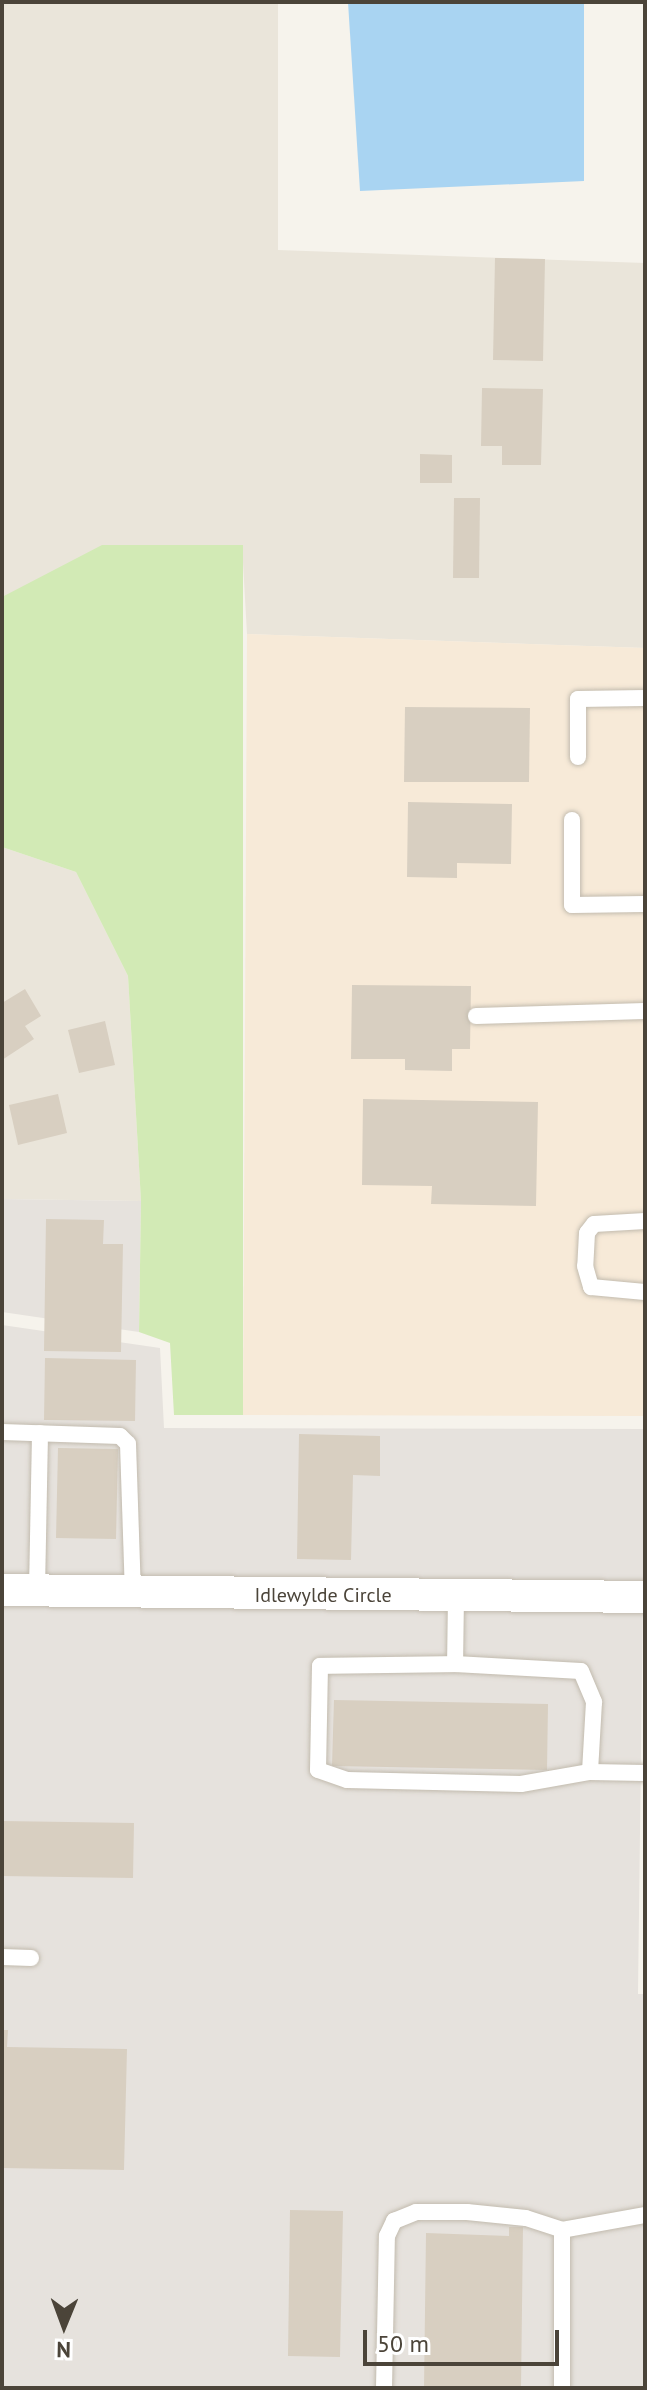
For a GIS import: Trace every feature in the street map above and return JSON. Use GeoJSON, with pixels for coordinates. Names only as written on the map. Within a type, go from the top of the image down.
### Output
{"type":"FeatureCollection","features":[{"type":"Feature","properties":{"kind":"street","name":"Idlewylde Circle"},"geometry":{"type":"LineString","coordinates":[[2,1590],[645,1597]]}},
{"type":"Feature","properties":{"kind":"lane"},"geometry":{"type":"LineString","coordinates":[[578,757],[578,699],[645,698]]}},
{"type":"Feature","properties":{"kind":"lane"},"geometry":{"type":"LineString","coordinates":[[572,820],[572,905],[645,904]]}},
{"type":"Feature","properties":{"kind":"lane"},"geometry":{"type":"LineString","coordinates":[[476,1016],[645,1011]]}},
{"type":"Feature","properties":{"kind":"lane"},"geometry":{"type":"LineString","coordinates":[[645,1221],[594,1224],[587,1233],[585,1266],[591,1287],[645,1292]]}},
{"type":"Feature","properties":{"kind":"lane"},"geometry":{"type":"LineString","coordinates":[[2,1432],[120,1436],[128,1444],[133,1593]]}},
{"type":"Feature","properties":{"kind":"lane"},"geometry":{"type":"LineString","coordinates":[[37,1590],[40,1433]]}},
{"type":"Feature","properties":{"kind":"lane"},"geometry":{"type":"LineString","coordinates":[[455,1664],[456,1596]]}},
{"type":"Feature","properties":{"kind":"lane"},"geometry":{"type":"LineString","coordinates":[[590,1772],[594,1702],[581,1671],[455,1664],[322,1664],[318,1770],[347,1780],[521,1784],[590,1772],[645,1773]]}},
{"type":"Feature","properties":{"kind":"lane"},"geometry":{"type":"LineString","coordinates":[[2,1957],[31,1958]]}},
{"type":"Feature","properties":{"kind":"lane"},"geometry":{"type":"LineString","coordinates":[[384,2388],[387,2236],[394,2221],[416,2212],[467,2212],[526,2218],[562,2230],[645,2215]]}},
{"type":"Feature","properties":{"kind":"lane"},"geometry":{"type":"LineString","coordinates":[[562,2230],[562,2388]]}},
{"type":"Feature","properties":{"kind":"shaded area"},"geometry":{"type":"Polygon","coordinates":[[[2,2],[278,2],[278,250],[645,263],[645,648],[247,634],[242,545],[2,597],[2,2]]]}},
{"type":"Feature","properties":{"kind":"shaded area"},"geometry":{"type":"Polygon","coordinates":[[[247,634],[645,648],[645,1416],[243,1415],[247,634]]]}},
{"type":"Feature","properties":{"kind":"shaded area"},"geometry":{"type":"Polygon","coordinates":[[[2,847],[76,872],[128,976],[141,1201],[2,1199],[2,847]]]}},
{"type":"Feature","properties":{"kind":"shaded area"},"geometry":{"type":"Polygon","coordinates":[[[2,1199],[141,1201],[139,1332],[2,1312],[2,1199]]]}},
{"type":"Feature","properties":{"kind":"shaded area"},"geometry":{"type":"Polygon","coordinates":[[[2,1325],[160,1348],[164,1428],[645,1429],[638,1994],[645,1994],[645,2388],[2,2388],[2,1325]]]}},
{"type":"Feature","properties":{"kind":"green space"},"geometry":{"type":"Polygon","coordinates":[[[102,545],[243,545],[243,1415],[174,1415],[170,1343],[139,1332],[141,1201],[128,976],[76,872],[2,847],[2,597],[102,545]]]}},
{"type":"Feature","properties":{"kind":"water"},"geometry":{"type":"Polygon","coordinates":[[[348,2],[584,2],[584,181],[360,191],[348,2]]]}},
{"type":"Feature","properties":{"kind":"building"},"geometry":{"type":"Polygon","coordinates":[[[495,258],[545,259],[543,361],[493,360],[495,258]]]}},
{"type":"Feature","properties":{"kind":"building"},"geometry":{"type":"Polygon","coordinates":[[[482,388],[543,389],[541,465],[502,465],[502,446],[481,446],[482,388]]]}},
{"type":"Feature","properties":{"kind":"building"},"geometry":{"type":"Polygon","coordinates":[[[420,454],[452,455],[452,483],[420,483],[420,454]]]}},
{"type":"Feature","properties":{"kind":"building"},"geometry":{"type":"Polygon","coordinates":[[[454,498],[480,498],[479,578],[453,578],[454,498]]]}},
{"type":"Feature","properties":{"kind":"building"},"geometry":{"type":"Polygon","coordinates":[[[405,707],[530,708],[529,782],[404,782],[405,707]]]}},
{"type":"Feature","properties":{"kind":"building"},"geometry":{"type":"Polygon","coordinates":[[[408,802],[512,804],[511,864],[457,863],[457,878],[407,877],[408,802]]]}},
{"type":"Feature","properties":{"kind":"building"},"geometry":{"type":"Polygon","coordinates":[[[352,985],[471,986],[470,1049],[452,1049],[452,1071],[405,1070],[405,1059],[351,1059],[352,985]]]}},
{"type":"Feature","properties":{"kind":"building"},"geometry":{"type":"Polygon","coordinates":[[[25,989],[41,1016],[25,1026],[34,1039],[2,1060],[2,1003],[25,989]]]}},
{"type":"Feature","properties":{"kind":"building"},"geometry":{"type":"Polygon","coordinates":[[[105,1021],[115,1065],[79,1073],[68,1030],[105,1021]]]}},
{"type":"Feature","properties":{"kind":"building"},"geometry":{"type":"Polygon","coordinates":[[[58,1094],[67,1133],[18,1145],[9,1105],[58,1094]]]}},
{"type":"Feature","properties":{"kind":"building"},"geometry":{"type":"Polygon","coordinates":[[[363,1099],[538,1102],[536,1206],[431,1204],[432,1186],[362,1185],[363,1099]]]}},
{"type":"Feature","properties":{"kind":"building"},"geometry":{"type":"Polygon","coordinates":[[[46,1219],[104,1220],[103,1244],[123,1244],[121,1352],[44,1351],[46,1219]]]}},
{"type":"Feature","properties":{"kind":"building"},"geometry":{"type":"Polygon","coordinates":[[[45,1358],[136,1360],[135,1421],[44,1420],[45,1358]]]}},
{"type":"Feature","properties":{"kind":"building"},"geometry":{"type":"Polygon","coordinates":[[[299,1434],[380,1436],[380,1476],[353,1475],[351,1560],[297,1559],[299,1434]]]}},
{"type":"Feature","properties":{"kind":"building"},"geometry":{"type":"Polygon","coordinates":[[[58,1448],[118,1449],[116,1539],[56,1538],[58,1448]]]}},
{"type":"Feature","properties":{"kind":"building"},"geometry":{"type":"Polygon","coordinates":[[[334,1700],[548,1704],[547,1770],[332,1766],[334,1700]]]}},
{"type":"Feature","properties":{"kind":"building"},"geometry":{"type":"Polygon","coordinates":[[[2,1821],[134,1823],[133,1878],[2,1876],[2,1821]]]}},
{"type":"Feature","properties":{"kind":"building"},"geometry":{"type":"Polygon","coordinates":[[[2,2030],[8,2030],[7,2047],[127,2049],[124,2170],[2,2168],[2,2030]]]}},
{"type":"Feature","properties":{"kind":"building"},"geometry":{"type":"Polygon","coordinates":[[[290,2210],[343,2211],[340,2357],[288,2356],[290,2210]]]}},
{"type":"Feature","properties":{"kind":"building"},"geometry":{"type":"Polygon","coordinates":[[[509,2227],[523,2227],[521,2388],[424,2388],[426,2233],[509,2236],[509,2227]]]}}]}
